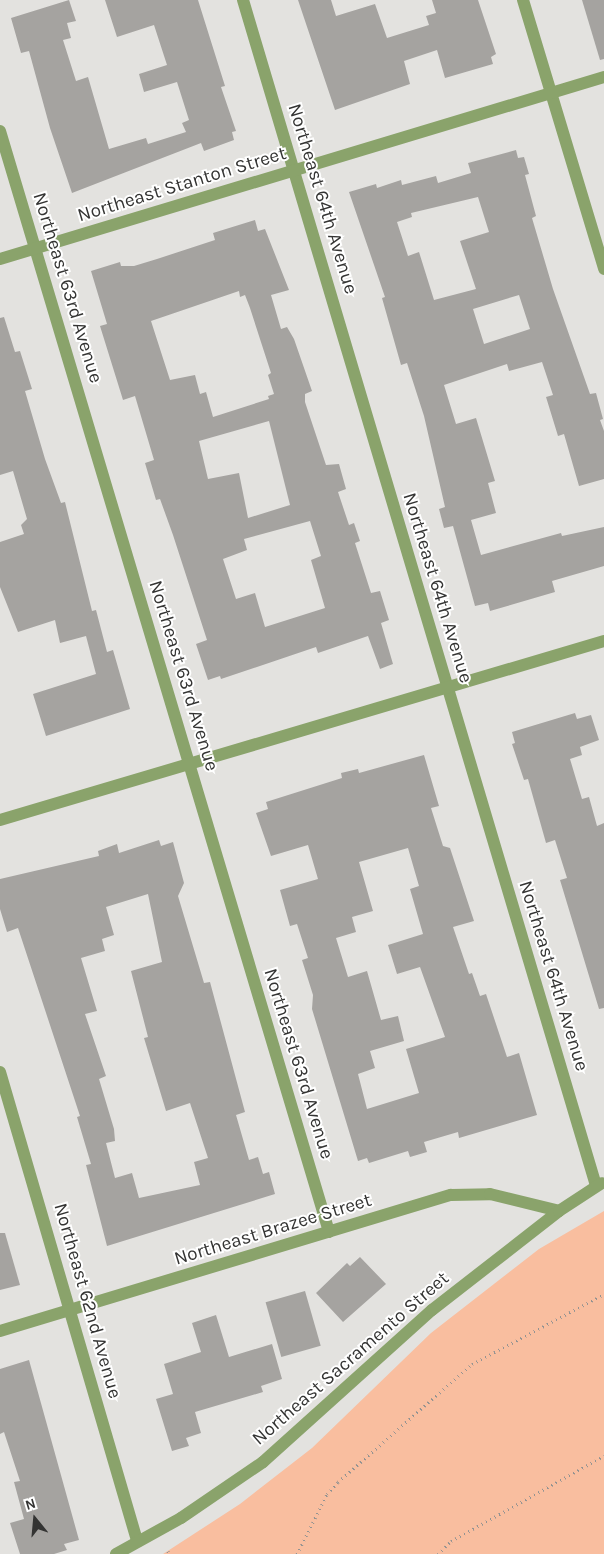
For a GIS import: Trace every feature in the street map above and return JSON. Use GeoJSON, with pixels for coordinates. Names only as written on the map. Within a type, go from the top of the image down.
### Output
{"type":"FeatureCollection","features":[{"type":"Feature","properties":{"kind":"street","name":"Northeast 64th Avenue"},"geometry":{"type":"LineString","coordinates":[[243,0],[447,687],[600,1184]]}},
{"type":"Feature","properties":{"kind":"street"},"geometry":{"type":"LineString","coordinates":[[523,0],[604,269]]}},
{"type":"Feature","properties":{"kind":"street","name":"Northeast Stanton Street"},"geometry":{"type":"LineString","coordinates":[[0,258],[604,77]]}},
{"type":"Feature","properties":{"kind":"street","name":"Northeast 63rd Avenue"},"geometry":{"type":"LineString","coordinates":[[0,131],[329,1232]]}},
{"type":"Feature","properties":{"kind":"street"},"geometry":{"type":"LineString","coordinates":[[0,820],[604,641]]}},
{"type":"Feature","properties":{"kind":"street","name":"Northeast 62nd Avenue"},"geometry":{"type":"LineString","coordinates":[[0,1072],[138,1540]]}},
{"type":"Feature","properties":{"kind":"street","name":"Northeast Sacramento Street"},"geometry":{"type":"LineString","coordinates":[[116,1554],[138,1540],[181,1518],[263,1462],[432,1310],[559,1210],[600,1184]]}},
{"type":"Feature","properties":{"kind":"street","name":"Northeast Brazee Street"},"geometry":{"type":"LineString","coordinates":[[0,1331],[451,1195],[490,1194],[559,1210]]}},
{"type":"Feature","properties":{"kind":"path"},"geometry":{"type":"LineString","coordinates":[[297,1554],[327,1494],[338,1482],[472,1364],[604,1294]]}},
{"type":"Feature","properties":{"kind":"path"},"geometry":{"type":"LineString","coordinates":[[438,1554],[452,1541],[604,1456]]}},
{"type":"Feature","properties":{"kind":"shaded area"},"geometry":{"type":"Polygon","coordinates":[[[604,1211],[604,1554],[163,1554],[240,1504],[312,1448],[431,1333],[539,1249],[604,1211]]]}},
{"type":"Feature","properties":{"kind":"building"},"geometry":{"type":"Polygon","coordinates":[[[69,0],[76,21],[67,23],[71,38],[63,40],[76,81],[88,77],[109,149],[146,138],[148,144],[186,132],[182,123],[189,120],[177,82],[144,92],[139,74],[167,65],[154,25],[117,37],[105,0],[198,0],[225,86],[221,87],[236,131],[232,132],[234,140],[204,151],[201,143],[72,193],[50,128],[29,51],[21,53],[11,18],[69,0]]]}},
{"type":"Feature","properties":{"kind":"building"},"geometry":{"type":"Polygon","coordinates":[[[298,0],[331,0],[336,16],[375,4],[387,38],[429,25],[426,16],[436,13],[432,0],[478,0],[496,54],[491,57],[493,64],[445,78],[437,50],[404,61],[410,84],[335,110],[298,0]]]}},
{"type":"Feature","properties":{"kind":"building"},"geometry":{"type":"Polygon","coordinates":[[[582,0],[604,0],[604,59],[600,60],[582,0]]]}},
{"type":"Feature","properties":{"kind":"building"},"geometry":{"type":"Polygon","coordinates":[[[516,150],[518,158],[524,157],[529,174],[525,175],[536,216],[532,218],[553,289],[590,394],[596,393],[603,419],[600,420],[604,431],[604,479],[579,486],[564,434],[558,436],[546,397],[553,395],[542,362],[509,371],[507,364],[444,385],[456,424],[476,418],[495,481],[488,483],[496,513],[471,520],[481,555],[561,533],[562,536],[604,527],[604,566],[552,581],[555,592],[490,611],[488,603],[475,606],[453,526],[444,528],[439,509],[445,507],[424,416],[407,363],[401,365],[382,298],[385,297],[349,192],[376,184],[377,188],[401,180],[402,185],[436,176],[438,183],[471,173],[468,163],[516,150]],[[478,197],[411,213],[412,217],[397,222],[408,256],[419,252],[434,300],[476,289],[460,241],[489,232],[478,197]],[[519,295],[473,309],[484,344],[530,329],[519,295]]]}},
{"type":"Feature","properties":{"kind":"building"},"geometry":{"type":"Polygon","coordinates":[[[255,220],[258,231],[265,229],[289,290],[271,295],[281,329],[287,327],[294,339],[312,391],[305,394],[305,402],[326,465],[339,464],[346,489],[338,492],[349,525],[354,523],[360,541],[355,543],[371,593],[380,591],[389,620],[381,623],[393,664],[380,669],[368,636],[318,653],[316,647],[221,679],[220,676],[208,680],[196,644],[207,640],[173,535],[160,499],[156,500],[145,463],[154,460],[135,396],[123,400],[100,326],[107,324],[91,271],[120,262],[121,266],[134,266],[157,259],[215,240],[213,233],[255,220]],[[239,291],[151,321],[170,380],[195,375],[200,394],[206,392],[213,417],[269,399],[268,396],[274,394],[268,375],[271,373],[250,308],[245,295],[240,297],[239,291]],[[269,421],[199,441],[208,479],[239,473],[248,518],[290,505],[269,421]],[[310,521],[244,539],[247,550],[223,559],[236,599],[255,593],[265,627],[325,608],[311,560],[321,556],[310,521]]]}},
{"type":"Feature","properties":{"kind":"building"},"geometry":{"type":"Polygon","coordinates":[[[4,317],[15,352],[20,351],[32,389],[25,391],[45,459],[61,503],[65,502],[92,611],[96,610],[107,652],[113,650],[130,709],[46,736],[33,694],[96,674],[86,636],[60,643],[55,620],[18,632],[0,587],[0,542],[24,534],[21,525],[27,519],[13,471],[0,475],[0,318],[4,317]]]}},
{"type":"Feature","properties":{"kind":"building"},"geometry":{"type":"Polygon","coordinates":[[[575,713],[577,719],[591,715],[599,740],[580,747],[582,755],[570,759],[582,799],[589,797],[597,826],[604,823],[604,1008],[599,1009],[560,880],[567,878],[555,840],[546,843],[528,779],[524,780],[512,744],[515,743],[512,732],[575,713]]]}},
{"type":"Feature","properties":{"kind":"building"},"geometry":{"type":"Polygon","coordinates":[[[424,755],[439,806],[431,808],[443,846],[450,848],[474,921],[453,927],[469,974],[472,973],[480,996],[486,994],[507,1057],[519,1053],[537,1115],[459,1138],[458,1132],[424,1142],[427,1152],[410,1157],[408,1151],[369,1163],[367,1158],[358,1161],[312,1009],[313,995],[302,960],[308,958],[297,924],[290,926],[280,890],[318,879],[308,845],[271,856],[256,813],[268,809],[266,802],[342,778],[341,773],[358,769],[359,773],[424,755]],[[408,848],[359,862],[373,911],[352,917],[356,932],[336,938],[348,977],[367,971],[381,1020],[398,1016],[404,1041],[370,1051],[375,1068],[358,1074],[367,1109],[419,1093],[406,1049],[445,1037],[420,967],[397,974],[388,945],[423,934],[410,889],[419,886],[408,848]]]}},
{"type":"Feature","properties":{"kind":"building"},"geometry":{"type":"Polygon","coordinates":[[[159,840],[161,846],[173,842],[184,883],[178,896],[204,983],[210,982],[245,1112],[236,1115],[249,1160],[258,1157],[263,1174],[269,1172],[275,1194],[107,1246],[86,1165],[91,1164],[77,1117],[80,1116],[18,928],[7,932],[0,909],[0,879],[99,856],[98,851],[117,844],[119,853],[159,840]],[[148,894],[106,907],[114,935],[102,939],[105,951],[81,958],[97,1011],[85,1014],[106,1076],[99,1079],[114,1129],[115,1141],[106,1143],[115,1178],[132,1173],[139,1198],[200,1185],[194,1162],[208,1158],[190,1103],[166,1111],[144,1038],[148,1037],[131,971],[162,962],[148,894]]]}},
{"type":"Feature","properties":{"kind":"building"},"geometry":{"type":"Polygon","coordinates":[[[0,1233],[5,1233],[20,1285],[0,1290],[0,1233]]]}},
{"type":"Feature","properties":{"kind":"building"},"geometry":{"type":"Polygon","coordinates":[[[360,1257],[386,1284],[343,1322],[316,1293],[347,1263],[350,1266],[360,1257]]]}},
{"type":"Feature","properties":{"kind":"building"},"geometry":{"type":"Polygon","coordinates":[[[305,1291],[321,1346],[281,1357],[266,1302],[305,1291]]]}},
{"type":"Feature","properties":{"kind":"building"},"geometry":{"type":"Polygon","coordinates":[[[216,1315],[229,1357],[272,1344],[282,1379],[261,1386],[263,1392],[195,1412],[201,1433],[186,1438],[189,1446],[172,1451],[156,1399],[173,1394],[164,1364],[201,1352],[192,1323],[216,1315]]]}},
{"type":"Feature","properties":{"kind":"building"},"geometry":{"type":"Polygon","coordinates":[[[29,1360],[79,1540],[64,1544],[67,1550],[54,1554],[20,1554],[10,1523],[24,1519],[14,1482],[20,1481],[4,1432],[0,1434],[0,1369],[29,1360]]]}}]}
